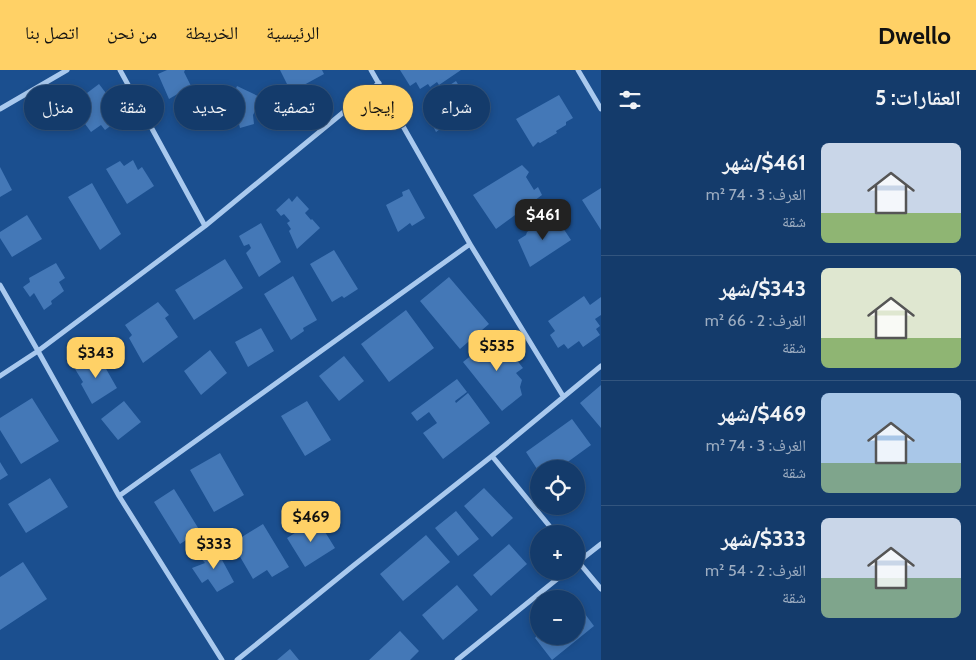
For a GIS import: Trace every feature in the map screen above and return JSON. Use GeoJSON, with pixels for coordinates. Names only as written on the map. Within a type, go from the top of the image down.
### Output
{"type":"FeatureCollection","features":[{"type":"Feature","properties":{"kind":"street"},"geometry":{"type":"LineString","coordinates":[[0,109],[67,70]]}},
{"type":"Feature","properties":{"kind":"street"},"geometry":{"type":"LineString","coordinates":[[120,70],[205,226]]}},
{"type":"Feature","properties":{"kind":"street"},"geometry":{"type":"LineString","coordinates":[[371,70],[470,244],[563,396]]}},
{"type":"Feature","properties":{"kind":"street"},"geometry":{"type":"LineString","coordinates":[[578,70],[601,109]]}},
{"type":"Feature","properties":{"kind":"street"},"geometry":{"type":"LineString","coordinates":[[0,376],[38,351],[205,226],[379,83]]}},
{"type":"Feature","properties":{"kind":"street"},"geometry":{"type":"LineString","coordinates":[[119,496],[470,244]]}},
{"type":"Feature","properties":{"kind":"street"},"geometry":{"type":"LineString","coordinates":[[0,285],[119,496],[222,660]]}},
{"type":"Feature","properties":{"kind":"street"},"geometry":{"type":"LineString","coordinates":[[237,660],[492,456],[601,366]]}},
{"type":"Feature","properties":{"kind":"street"},"geometry":{"type":"LineString","coordinates":[[492,456],[549,525]]}},
{"type":"Feature","properties":{"kind":"street"},"geometry":{"type":"LineString","coordinates":[[585,555],[601,544]]}},
{"type":"Feature","properties":{"kind":"street"},"geometry":{"type":"LineString","coordinates":[[585,570],[601,589]]}},
{"type":"Feature","properties":{"kind":"street"},"geometry":{"type":"LineString","coordinates":[[457,660],[555,580]]}},
{"type":"Feature","properties":{"kind":"building"},"geometry":{"type":"Polygon","coordinates":[[[167,70],[185,70],[184,72],[190,85],[174,85],[174,96],[169,99],[158,74],[167,70]]]}},
{"type":"Feature","properties":{"kind":"building"},"geometry":{"type":"Polygon","coordinates":[[[280,70],[322,70],[324,74],[304,85],[288,85],[280,70]]]}},
{"type":"Feature","properties":{"kind":"building"},"geometry":{"type":"Polygon","coordinates":[[[400,70],[461,70],[439,85],[437,82],[433,85],[423,85],[420,89],[416,82],[409,85],[400,70]]]}},
{"type":"Feature","properties":{"kind":"building"},"geometry":{"type":"Polygon","coordinates":[[[456,81],[458,85],[450,85],[456,81]]]}},
{"type":"Feature","properties":{"kind":"building"},"geometry":{"type":"Polygon","coordinates":[[[99,84],[101,87],[101,125],[91,132],[90,130],[91,90],[99,84]]]}},
{"type":"Feature","properties":{"kind":"building"},"geometry":{"type":"Polygon","coordinates":[[[245,90],[255,95],[254,124],[245,127],[245,90]]]}},
{"type":"Feature","properties":{"kind":"building"},"geometry":{"type":"Polygon","coordinates":[[[559,95],[573,118],[556,131],[557,133],[540,143],[538,142],[533,147],[516,119],[559,95]]]}},
{"type":"Feature","properties":{"kind":"building"},"geometry":{"type":"Polygon","coordinates":[[[133,160],[138,170],[142,167],[154,186],[127,204],[106,169],[120,161],[124,166],[133,160]]]}},
{"type":"Feature","properties":{"kind":"building"},"geometry":{"type":"Polygon","coordinates":[[[522,165],[529,172],[526,177],[534,190],[538,187],[542,195],[496,229],[473,195],[522,165]]]}},
{"type":"Feature","properties":{"kind":"building"},"geometry":{"type":"Polygon","coordinates":[[[0,167],[12,190],[0,197],[0,167]]]}},
{"type":"Feature","properties":{"kind":"building"},"geometry":{"type":"Polygon","coordinates":[[[92,183],[121,234],[100,250],[68,197],[92,183]]]}},
{"type":"Feature","properties":{"kind":"building"},"geometry":{"type":"Polygon","coordinates":[[[601,188],[601,230],[582,200],[601,188]]]}},
{"type":"Feature","properties":{"kind":"building"},"geometry":{"type":"Polygon","coordinates":[[[409,189],[425,218],[412,226],[410,223],[398,232],[386,205],[403,196],[402,192],[409,189]]]}},
{"type":"Feature","properties":{"kind":"building"},"geometry":{"type":"Polygon","coordinates":[[[297,196],[309,209],[305,213],[320,228],[297,249],[289,231],[291,229],[287,223],[290,221],[284,214],[281,216],[276,210],[289,198],[292,202],[297,196]]]}},
{"type":"Feature","properties":{"kind":"building"},"geometry":{"type":"Polygon","coordinates":[[[27,215],[42,239],[12,257],[0,238],[0,232],[27,215]]]}},
{"type":"Feature","properties":{"kind":"building"},"geometry":{"type":"Polygon","coordinates":[[[551,215],[559,227],[561,225],[571,240],[530,267],[518,240],[551,215]]]}},
{"type":"Feature","properties":{"kind":"building"},"geometry":{"type":"Polygon","coordinates":[[[261,223],[281,262],[259,277],[246,253],[251,248],[249,244],[244,246],[239,236],[261,223]]]}},
{"type":"Feature","properties":{"kind":"building"},"geometry":{"type":"Polygon","coordinates":[[[334,250],[358,289],[344,298],[342,296],[332,302],[310,264],[334,250]]]}},
{"type":"Feature","properties":{"kind":"building"},"geometry":{"type":"Polygon","coordinates":[[[225,259],[243,288],[194,320],[175,290],[225,259]]]}},
{"type":"Feature","properties":{"kind":"building"},"geometry":{"type":"Polygon","coordinates":[[[56,263],[65,278],[59,282],[64,291],[51,301],[52,304],[44,310],[34,293],[30,297],[23,287],[30,282],[29,278],[56,263]]]}},
{"type":"Feature","properties":{"kind":"building"},"geometry":{"type":"Polygon","coordinates":[[[293,276],[317,320],[303,328],[304,331],[291,340],[264,294],[293,276]]]}},
{"type":"Feature","properties":{"kind":"building"},"geometry":{"type":"Polygon","coordinates":[[[449,277],[489,324],[460,349],[420,301],[449,277]]]}},
{"type":"Feature","properties":{"kind":"building"},"geometry":{"type":"Polygon","coordinates":[[[584,296],[590,305],[601,297],[601,315],[595,319],[600,326],[596,329],[600,335],[583,347],[579,341],[568,349],[564,344],[558,348],[550,335],[555,331],[548,321],[584,296]]]}},
{"type":"Feature","properties":{"kind":"building"},"geometry":{"type":"Polygon","coordinates":[[[158,302],[169,315],[165,318],[178,337],[143,363],[129,338],[132,335],[125,325],[158,302]]]}},
{"type":"Feature","properties":{"kind":"building"},"geometry":{"type":"Polygon","coordinates":[[[406,310],[434,348],[389,382],[361,344],[406,310]]]}},
{"type":"Feature","properties":{"kind":"building"},"geometry":{"type":"Polygon","coordinates":[[[261,328],[274,351],[248,367],[235,342],[261,328]]]}},
{"type":"Feature","properties":{"kind":"building"},"geometry":{"type":"Polygon","coordinates":[[[497,335],[523,368],[516,373],[522,380],[520,387],[522,395],[502,411],[463,362],[497,335]]]}},
{"type":"Feature","properties":{"kind":"building"},"geometry":{"type":"Polygon","coordinates":[[[210,350],[227,373],[201,395],[184,371],[210,350]]]}},
{"type":"Feature","properties":{"kind":"building"},"geometry":{"type":"Polygon","coordinates":[[[97,353],[117,388],[92,404],[81,384],[83,382],[75,369],[97,353]]]}},
{"type":"Feature","properties":{"kind":"building"},"geometry":{"type":"Polygon","coordinates":[[[344,356],[364,381],[339,401],[319,376],[344,356]]]}},
{"type":"Feature","properties":{"kind":"building"},"geometry":{"type":"Polygon","coordinates":[[[457,379],[467,392],[455,401],[456,403],[468,393],[490,423],[443,459],[423,433],[437,423],[429,412],[417,421],[411,413],[457,379]]]}},
{"type":"Feature","properties":{"kind":"building"},"geometry":{"type":"Polygon","coordinates":[[[601,385],[601,428],[580,403],[601,385]]]}},
{"type":"Feature","properties":{"kind":"building"},"geometry":{"type":"Polygon","coordinates":[[[32,398],[59,441],[21,464],[0,430],[0,418],[32,398]]]}},
{"type":"Feature","properties":{"kind":"building"},"geometry":{"type":"Polygon","coordinates":[[[124,401],[141,422],[118,440],[101,419],[124,401]]]}},
{"type":"Feature","properties":{"kind":"building"},"geometry":{"type":"Polygon","coordinates":[[[307,401],[331,440],[305,456],[281,416],[307,401]]]}},
{"type":"Feature","properties":{"kind":"building"},"geometry":{"type":"Polygon","coordinates":[[[572,419],[591,445],[570,460],[531,460],[526,452],[572,419]]]}},
{"type":"Feature","properties":{"kind":"building"},"geometry":{"type":"Polygon","coordinates":[[[220,453],[244,495],[214,512],[190,470],[220,453]]]}},
{"type":"Feature","properties":{"kind":"building"},"geometry":{"type":"Polygon","coordinates":[[[0,462],[8,475],[0,480],[0,462]]]}},
{"type":"Feature","properties":{"kind":"building"},"geometry":{"type":"Polygon","coordinates":[[[50,478],[68,507],[26,533],[8,504],[50,478]]]}},
{"type":"Feature","properties":{"kind":"building"},"geometry":{"type":"Polygon","coordinates":[[[484,488],[513,518],[492,537],[464,506],[484,488]]]}},
{"type":"Feature","properties":{"kind":"building"},"geometry":{"type":"Polygon","coordinates":[[[174,489],[200,531],[180,544],[154,502],[174,489]]]}},
{"type":"Feature","properties":{"kind":"building"},"geometry":{"type":"Polygon","coordinates":[[[456,511],[479,539],[458,556],[435,528],[456,511]]]}},
{"type":"Feature","properties":{"kind":"building"},"geometry":{"type":"Polygon","coordinates":[[[317,519],[335,548],[305,567],[287,538],[317,519]]]}},
{"type":"Feature","properties":{"kind":"building"},"geometry":{"type":"Polygon","coordinates":[[[263,524],[289,567],[272,577],[267,570],[253,579],[232,543],[263,524]]]}},
{"type":"Feature","properties":{"kind":"building"},"geometry":{"type":"Polygon","coordinates":[[[426,535],[450,562],[403,601],[380,574],[426,535]]]}},
{"type":"Feature","properties":{"kind":"building"},"geometry":{"type":"Polygon","coordinates":[[[509,544],[527,564],[491,596],[473,575],[509,544]]]}},
{"type":"Feature","properties":{"kind":"building"},"geometry":{"type":"Polygon","coordinates":[[[214,545],[234,582],[217,592],[208,579],[202,583],[192,568],[205,563],[201,558],[214,545]]]}},
{"type":"Feature","properties":{"kind":"building"},"geometry":{"type":"Polygon","coordinates":[[[23,562],[47,599],[0,630],[0,577],[23,562]]]}},
{"type":"Feature","properties":{"kind":"building"},"geometry":{"type":"Polygon","coordinates":[[[457,585],[478,610],[443,640],[422,615],[457,585]]]}},
{"type":"Feature","properties":{"kind":"building"},"geometry":{"type":"Polygon","coordinates":[[[585,614],[594,626],[585,633],[585,614]]]}},
{"type":"Feature","properties":{"kind":"building"},"geometry":{"type":"Polygon","coordinates":[[[400,631],[419,651],[410,660],[369,660],[400,631]]]}},
{"type":"Feature","properties":{"kind":"building"},"geometry":{"type":"Polygon","coordinates":[[[540,645],[571,645],[552,660],[540,645]]]}},
{"type":"Feature","properties":{"kind":"building"},"geometry":{"type":"Polygon","coordinates":[[[290,649],[299,660],[277,660],[290,649]]]}}]}
